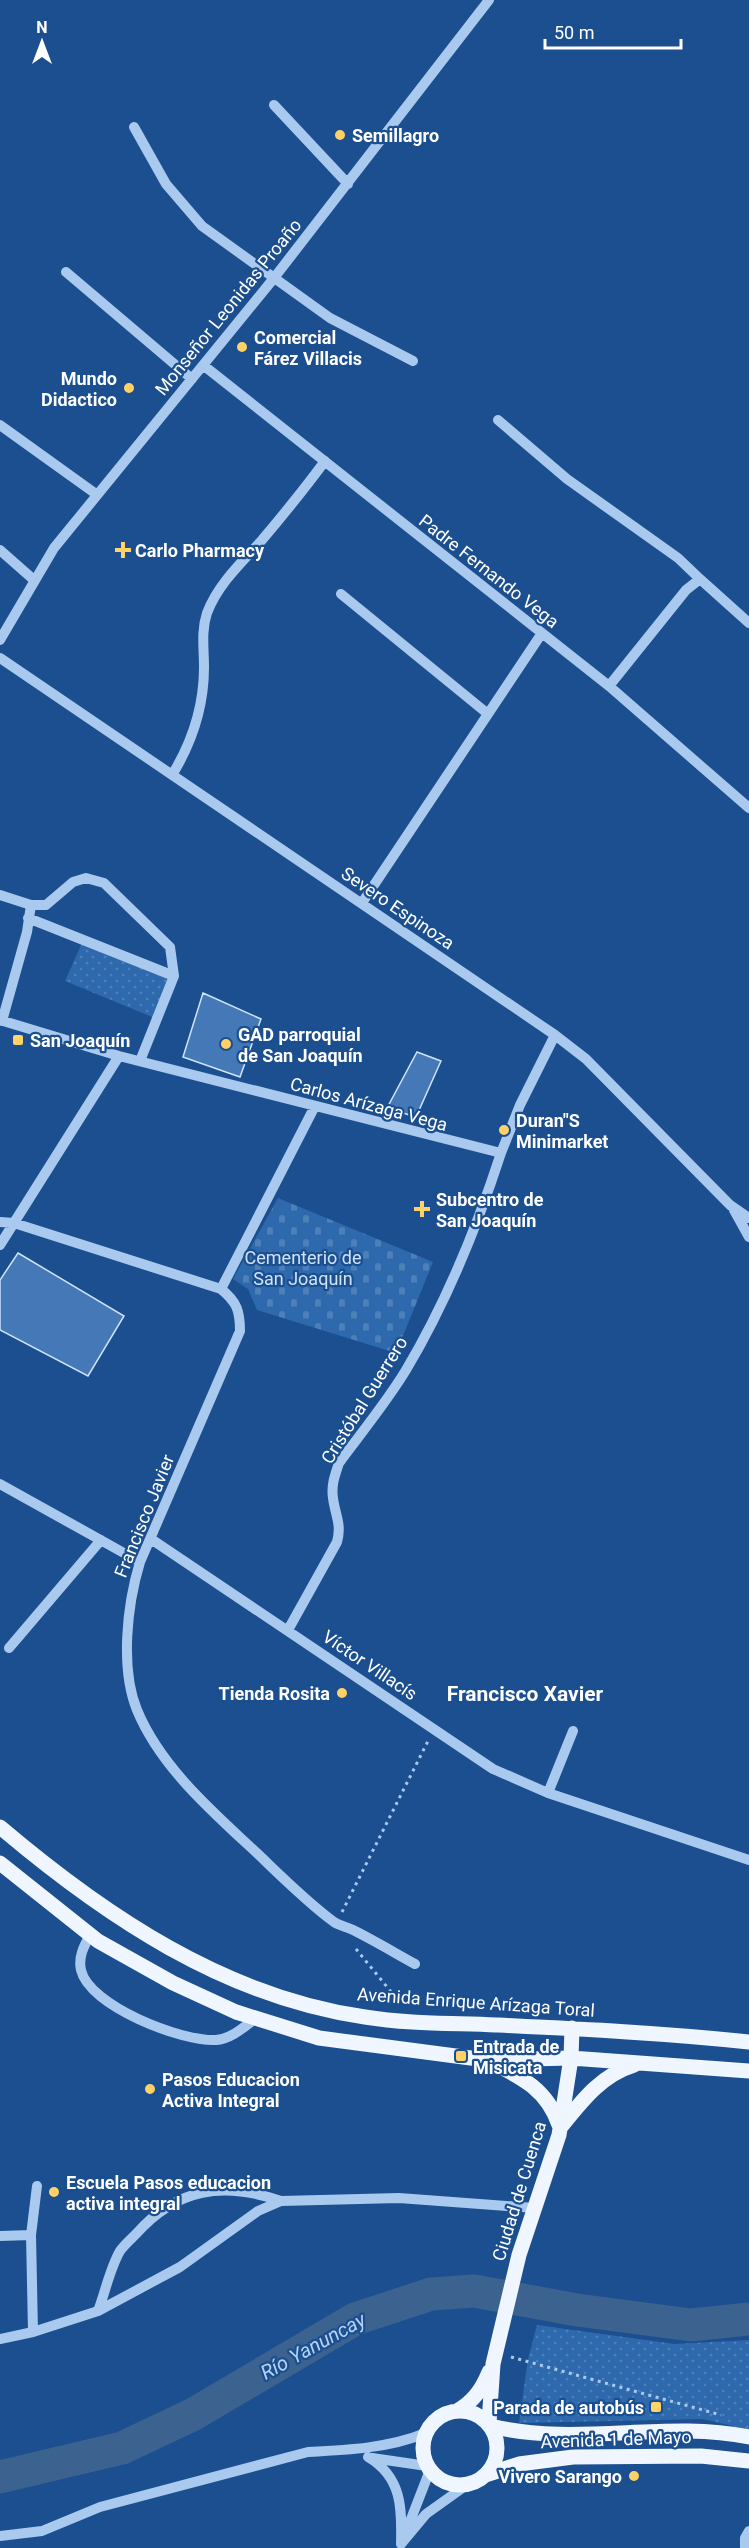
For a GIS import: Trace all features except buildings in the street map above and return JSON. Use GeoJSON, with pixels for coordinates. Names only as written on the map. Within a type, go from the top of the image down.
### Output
{"type":"FeatureCollection","features":[{"type":"Feature","properties":{"kind":"main road","name":"Avenida Enrique Arízaga Toral"},"geometry":{"type":"LineString","coordinates":[[0,1827],[57,1875],[121,1922],[190,1960],[259,1990],[309,2006],[364,2017],[415,2022],[660,2032],[749,2042]]}},
{"type":"Feature","properties":{"kind":"main road"},"geometry":{"type":"LineString","coordinates":[[0,1863],[90,1935],[172,1983],[256,2018],[318,2038],[486,2060],[571,2058],[749,2072]]}},
{"type":"Feature","properties":{"kind":"main road","name":"Ciudad de Cuenca"},"geometry":{"type":"LineString","coordinates":[[490,2425],[499,2358],[519,2255],[560,2128],[571,2058],[572,2028]]}},
{"type":"Feature","properties":{"kind":"main road"},"geometry":{"type":"LineString","coordinates":[[486,2060],[521,2078],[549,2101],[560,2128],[599,2084],[622,2069],[642,2063]]}},
{"type":"Feature","properties":{"kind":"main road","name":"Ciudad de Cuenca"},"geometry":{"type":"LineString","coordinates":[[457,2410],[472,2401],[499,2358]]}},
{"type":"Feature","properties":{"kind":"main road"},"geometry":{"type":"LineString","coordinates":[[457,2410],[474,2413],[490,2425],[496,2436],[497,2457],[486,2475],[468,2484],[447,2483],[429,2468],[423,2455],[426,2433],[438,2417],[457,2410]]}},
{"type":"Feature","properties":{"kind":"main road","name":"Avenida 1 de Mayo"},"geometry":{"type":"LineString","coordinates":[[490,2425],[545,2435],[699,2433],[749,2437]]}},
{"type":"Feature","properties":{"kind":"main road","name":"Avenida 1 de Mayo"},"geometry":{"type":"LineString","coordinates":[[486,2475],[519,2464],[573,2457],[701,2457],[749,2461]]}},
{"type":"Feature","properties":{"kind":"street","name":"Monseñor Leonidas Proaño"},"geometry":{"type":"LineString","coordinates":[[0,640],[54,548],[274,278],[489,0]]}},
{"type":"Feature","properties":{"kind":"street"},"geometry":{"type":"LineString","coordinates":[[274,105],[348,184]]}},
{"type":"Feature","properties":{"kind":"street"},"geometry":{"type":"LineString","coordinates":[[134,127],[166,184],[202,226],[330,318],[413,361]]}},
{"type":"Feature","properties":{"kind":"street"},"geometry":{"type":"LineString","coordinates":[[66,272],[192,379]]}},
{"type":"Feature","properties":{"kind":"street","name":"Padre Fernando Vega"},"geometry":{"type":"LineString","coordinates":[[203,365],[609,686],[749,808]]}},
{"type":"Feature","properties":{"kind":"street"},"geometry":{"type":"LineString","coordinates":[[498,420],[567,479],[678,558],[749,622]]}},
{"type":"Feature","properties":{"kind":"street"},"geometry":{"type":"LineString","coordinates":[[0,425],[96,494]]}},
{"type":"Feature","properties":{"kind":"street"},"geometry":{"type":"LineString","coordinates":[[172,775],[186,753],[196,728],[204,669],[202,636],[207,613],[222,585],[298,497],[325,461]]}},
{"type":"Feature","properties":{"kind":"street"},"geometry":{"type":"LineString","coordinates":[[0,550],[34,580]]}},
{"type":"Feature","properties":{"kind":"street"},"geometry":{"type":"LineString","coordinates":[[609,686],[686,590],[700,579]]}},
{"type":"Feature","properties":{"kind":"street"},"geometry":{"type":"LineString","coordinates":[[341,594],[488,714]]}},
{"type":"Feature","properties":{"kind":"street"},"geometry":{"type":"LineString","coordinates":[[362,903],[542,633]]}},
{"type":"Feature","properties":{"kind":"street","name":"Severo Espinoza"},"geometry":{"type":"LineString","coordinates":[[0,658],[555,1035],[586,1059],[730,1205],[749,1218]]}},
{"type":"Feature","properties":{"kind":"street"},"geometry":{"type":"LineString","coordinates":[[0,895],[30,905],[46,905],[73,882],[86,878],[104,883],[170,947],[174,976],[140,1061]]}},
{"type":"Feature","properties":{"kind":"street"},"geometry":{"type":"LineString","coordinates":[[1,1021],[30,905]]}},
{"type":"Feature","properties":{"kind":"street"},"geometry":{"type":"LineString","coordinates":[[28,918],[174,976]]}},
{"type":"Feature","properties":{"kind":"street","name":"Carlos Arízaga Vega"},"geometry":{"type":"LineString","coordinates":[[1,1021],[119,1056],[501,1153]]}},
{"type":"Feature","properties":{"kind":"street"},"geometry":{"type":"LineString","coordinates":[[501,1153],[520,1105],[555,1035]]}},
{"type":"Feature","properties":{"kind":"street"},"geometry":{"type":"LineString","coordinates":[[0,1245],[119,1056]]}},
{"type":"Feature","properties":{"kind":"street"},"geometry":{"type":"LineString","coordinates":[[0,1222],[14,1223],[222,1289],[315,1106]]}},
{"type":"Feature","properties":{"kind":"street","name":"Cristóbal Guerrero"},"geometry":{"type":"LineString","coordinates":[[288,1630],[337,1542],[340,1530],[332,1495],[333,1480],[339,1463],[405,1371],[416,1351],[447,1290],[489,1190],[501,1153]]}},
{"type":"Feature","properties":{"kind":"street"},"geometry":{"type":"LineString","coordinates":[[730,1205],[749,1237]]}},
{"type":"Feature","properties":{"kind":"street","name":"Francisco Javier"},"geometry":{"type":"LineString","coordinates":[[222,1289],[234,1299],[240,1313],[240,1331],[140,1562],[130,1593],[127,1626],[129,1670],[136,1708],[155,1746],[207,1807],[297,1891],[336,1923],[415,1964]]}},
{"type":"Feature","properties":{"kind":"street"},"geometry":{"type":"LineString","coordinates":[[0,1484],[140,1562]]}},
{"type":"Feature","properties":{"kind":"street","name":"Víctor Villacís"},"geometry":{"type":"LineString","coordinates":[[151,1539],[434,1727],[493,1769],[548,1793],[749,1860]]}},
{"type":"Feature","properties":{"kind":"street"},"geometry":{"type":"LineString","coordinates":[[9,1648],[101,1540]]}},
{"type":"Feature","properties":{"kind":"street"},"geometry":{"type":"LineString","coordinates":[[548,1793],[573,1731]]}},
{"type":"Feature","properties":{"kind":"street"},"geometry":{"type":"LineString","coordinates":[[90,1935],[81,1956],[81,1969],[86,1982],[101,1996],[152,2026],[188,2037],[217,2040],[236,2034],[256,2018]]}},
{"type":"Feature","properties":{"kind":"street"},"geometry":{"type":"LineString","coordinates":[[33,2332],[31,2235],[37,2186]]}},
{"type":"Feature","properties":{"kind":"street"},"geometry":{"type":"LineString","coordinates":[[98,2311],[120,2252],[153,2214],[174,2201],[200,2193],[219,2191],[258,2193],[281,2201],[399,2198],[535,2208]]}},
{"type":"Feature","properties":{"kind":"street"},"geometry":{"type":"LineString","coordinates":[[0,2339],[33,2332],[98,2311],[180,2267],[258,2211],[281,2201]]}},
{"type":"Feature","properties":{"kind":"street"},"geometry":{"type":"LineString","coordinates":[[0,2236],[31,2235]]}},
{"type":"Feature","properties":{"kind":"street"},"geometry":{"type":"LineString","coordinates":[[0,2536],[42,2531],[100,2507],[308,2452],[343,2451],[411,2439],[426,2433]]}},
{"type":"Feature","properties":{"kind":"street"},"geometry":{"type":"LineString","coordinates":[[343,2451],[429,2468],[400,2546]]}},
{"type":"Feature","properties":{"kind":"street"},"geometry":{"type":"LineString","coordinates":[[368,2457],[390,2476],[399,2491],[402,2509],[400,2546]]}},
{"type":"Feature","properties":{"kind":"street"},"geometry":{"type":"LineString","coordinates":[[400,2546],[426,2514],[468,2484]]}},
{"type":"Feature","properties":{"kind":"street"},"geometry":{"type":"LineString","coordinates":[[736,2548],[746,2539]]}},
{"type":"Feature","properties":{"kind":"path"},"geometry":{"type":"LineString","coordinates":[[415,2022],[336,1923],[434,1727]]}},
{"type":"Feature","properties":{"kind":"path"},"geometry":{"type":"LineString","coordinates":[[499,2358],[728,2417]]}},
{"type":"Feature","properties":{"kind":"green space"},"geometry":{"type":"Polygon","coordinates":[[[82,943],[171,975],[157,1019],[65,981],[82,943]]]}},
{"type":"Feature","properties":{"kind":"green space","name":"Cementerio de San Joaquín"},"geometry":{"type":"Polygon","coordinates":[[[278,1198],[433,1262],[396,1353],[257,1310],[248,1289],[233,1279],[278,1198]]]}},
{"type":"Feature","properties":{"kind":"green space"},"geometry":{"type":"Polygon","coordinates":[[[537,2325],[675,2344],[749,2340],[749,2430],[703,2419],[519,2423],[528,2359],[537,2325]]]}},
{"type":"Feature","properties":{"kind":"waterway","name":"Río Yanuncay"},"geometry":{"type":"LineString","coordinates":[[0,2477],[122,2448],[192,2415],[355,2319],[431,2294],[474,2291],[577,2310],[691,2325],[749,2319]]}},
{"type":"Feature","properties":{"kind":"place","name":"Semillagro"},"geometry":{"type":"Point","coordinates":[340,135]}},
{"type":"Feature","properties":{"kind":"place","name":"Comercial Fárez Villacis"},"geometry":{"type":"Point","coordinates":[242,347]}},
{"type":"Feature","properties":{"kind":"place","name":"Mundo Didactico"},"geometry":{"type":"Point","coordinates":[129,388]}},
{"type":"Feature","properties":{"kind":"place","name":"Carlo Pharmacy"},"geometry":{"type":"Point","coordinates":[123,550]}},
{"type":"Feature","properties":{"kind":"place","name":"San Joaquín"},"geometry":{"type":"Point","coordinates":[18,1040]}},
{"type":"Feature","properties":{"kind":"place","name":"GAD parroquial de San Joaquín"},"geometry":{"type":"Point","coordinates":[226,1044]}},
{"type":"Feature","properties":{"kind":"place","name":"Duran\"S Minimarket"},"geometry":{"type":"Point","coordinates":[504,1130]}},
{"type":"Feature","properties":{"kind":"place","name":"Subcentro de San Joaquín"},"geometry":{"type":"Point","coordinates":[422,1209]}},
{"type":"Feature","properties":{"kind":"place","name":"Tienda Rosita"},"geometry":{"type":"Point","coordinates":[342,1693]}},
{"type":"Feature","properties":{"kind":"place","name":"Entrada de Misicata"},"geometry":{"type":"Point","coordinates":[461,2056]}},
{"type":"Feature","properties":{"kind":"place","name":"Pasos Educacion Activa Integral"},"geometry":{"type":"Point","coordinates":[150,2089]}},
{"type":"Feature","properties":{"kind":"place","name":"Escuela Pasos educacion activa integral"},"geometry":{"type":"Point","coordinates":[54,2192]}},
{"type":"Feature","properties":{"kind":"place","name":"Parada de autobús"},"geometry":{"type":"Point","coordinates":[656,2407]}},
{"type":"Feature","properties":{"kind":"place","name":"Vivero Sarango"},"geometry":{"type":"Point","coordinates":[634,2476]}},
{"type":"Feature","properties":{"kind":"district","name":"Francisco Xavier"},"geometry":{"type":"Point","coordinates":[525,1694]}}]}
